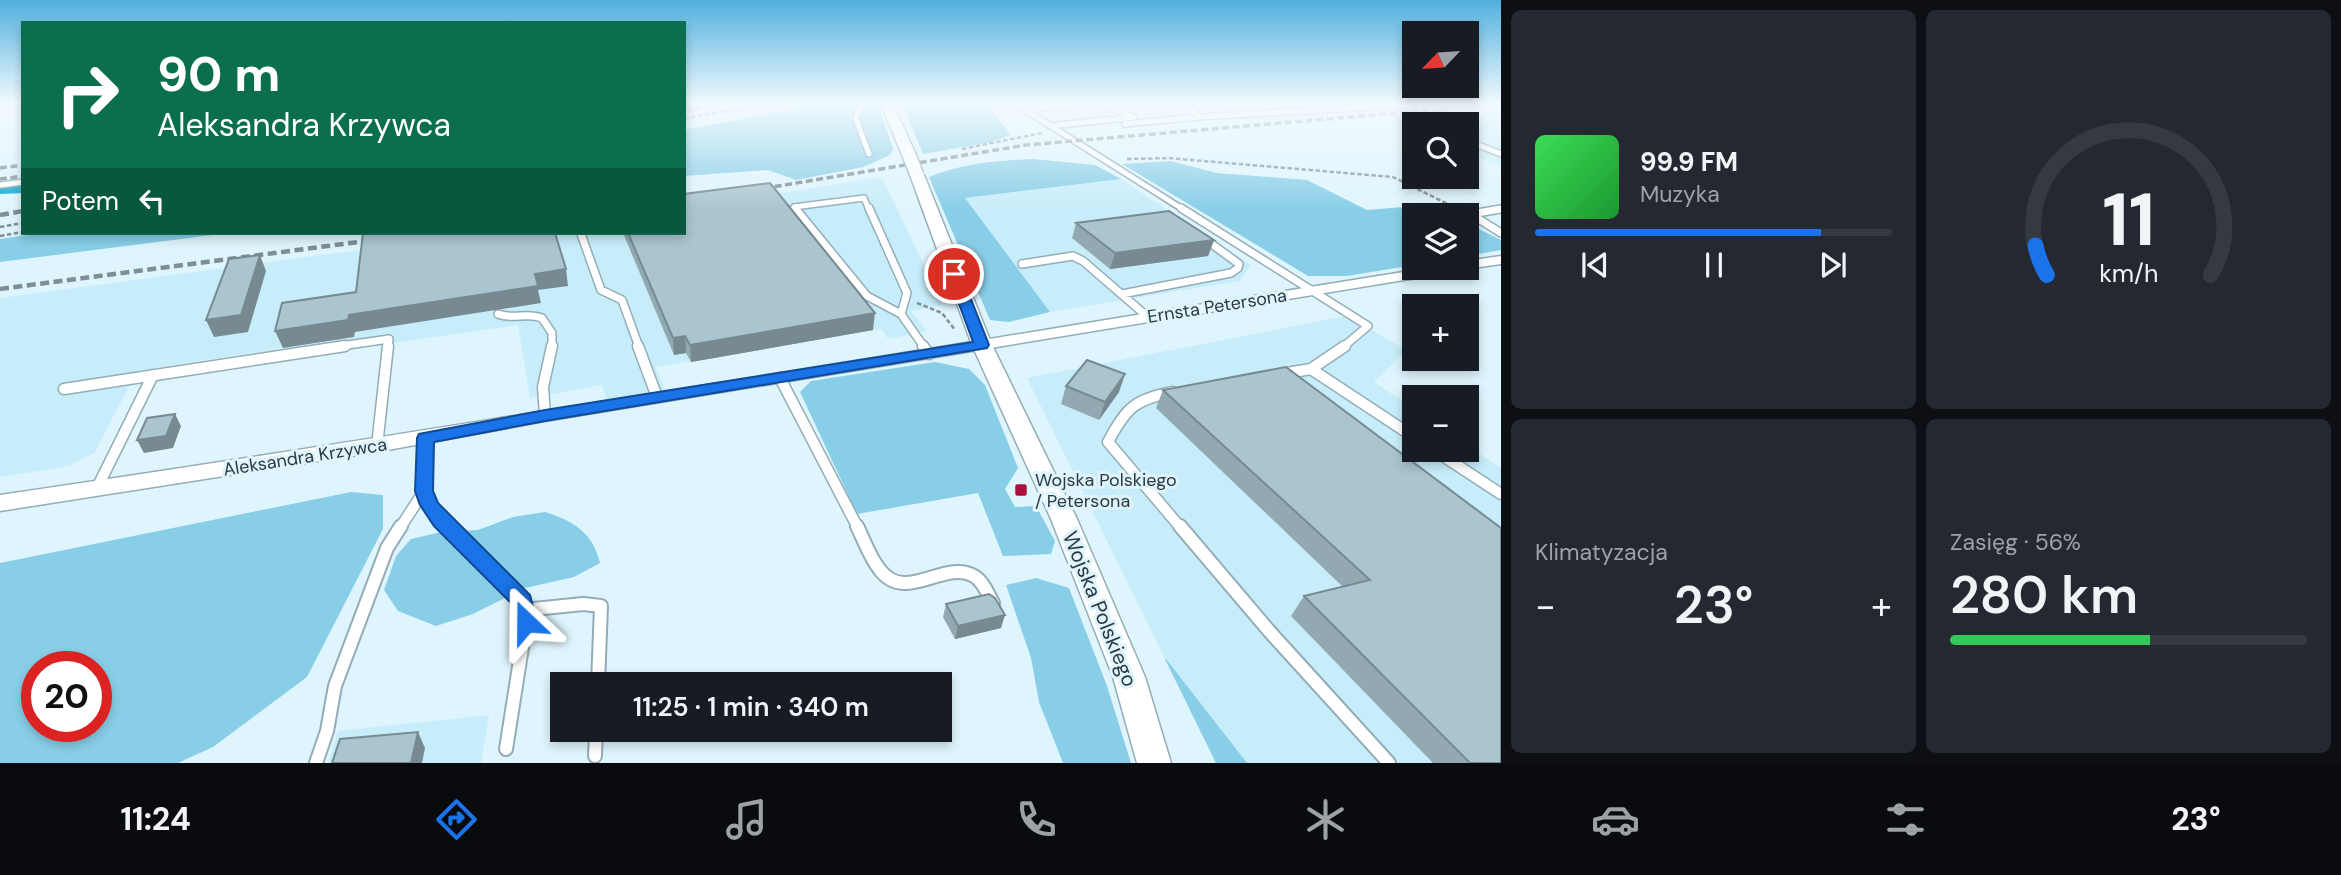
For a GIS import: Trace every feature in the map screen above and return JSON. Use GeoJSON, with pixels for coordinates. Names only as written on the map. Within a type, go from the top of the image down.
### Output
{"type":"FeatureCollection","features":[{"type":"Feature","properties":{"kind":"street","name":"Wojska Polskiego"},"geometry":{"type":"LineString","coordinates":[[902,140],[982,345],[1064,519],[1129,677],[1154,763]]}},
{"type":"Feature","properties":{"kind":"street"},"geometry":{"type":"LineString","coordinates":[[1479,263],[1501,260]]}},
{"type":"Feature","properties":{"kind":"street","name":"Ernsta Petersona"},"geometry":{"type":"LineString","coordinates":[[982,345],[1402,276]]}},
{"type":"Feature","properties":{"kind":"street","name":"Aleksandra Krzywca"},"geometry":{"type":"LineString","coordinates":[[0,503],[377,446],[545,415],[982,345]]}},
{"type":"Feature","properties":{"kind":"lane"},"geometry":{"type":"LineString","coordinates":[[864,140],[869,154]]}},
{"type":"Feature","properties":{"kind":"lane"},"geometry":{"type":"LineString","coordinates":[[1072,140],[1368,326],[1349,344],[1311,369],[1273,375]]}},
{"type":"Feature","properties":{"kind":"lane"},"geometry":{"type":"LineString","coordinates":[[1479,145],[1501,154]]}},
{"type":"Feature","properties":{"kind":"lane"},"geometry":{"type":"LineString","coordinates":[[0,185],[21,182]]}},
{"type":"Feature","properties":{"kind":"lane"},"geometry":{"type":"LineString","coordinates":[[901,314],[907,293],[864,198],[794,207],[867,296],[901,314],[929,354]]}},
{"type":"Feature","properties":{"kind":"lane"},"geometry":{"type":"LineString","coordinates":[[1479,213],[1501,209]]}},
{"type":"Feature","properties":{"kind":"lane"},"geometry":{"type":"LineString","coordinates":[[1479,221],[1501,233]]}},
{"type":"Feature","properties":{"kind":"lane"},"geometry":{"type":"LineString","coordinates":[[581,235],[601,290],[622,300],[657,397]]}},
{"type":"Feature","properties":{"kind":"lane"},"geometry":{"type":"LineString","coordinates":[[1122,294],[1231,272],[1238,268],[1239,264],[1235,259],[1202,237]]}},
{"type":"Feature","properties":{"kind":"lane"},"geometry":{"type":"LineString","coordinates":[[1022,264],[1073,257],[1083,261],[1149,318]]}},
{"type":"Feature","properties":{"kind":"lane"},"geometry":{"type":"LineString","coordinates":[[498,314],[507,318],[536,315],[548,329],[553,348],[543,388],[545,415]]}},
{"type":"Feature","properties":{"kind":"lane"},"geometry":{"type":"LineString","coordinates":[[64,389],[389,339],[377,446]]}},
{"type":"Feature","properties":{"kind":"lane"},"geometry":{"type":"LineString","coordinates":[[1311,369],[1402,429]]}},
{"type":"Feature","properties":{"kind":"lane"},"geometry":{"type":"LineString","coordinates":[[97,488],[153,375]]}},
{"type":"Feature","properties":{"kind":"lane"},"geometry":{"type":"LineString","coordinates":[[780,377],[880,571],[890,581],[902,585],[956,574],[972,575],[981,583],[993,603]]}},
{"type":"Feature","properties":{"kind":"lane"},"geometry":{"type":"LineString","coordinates":[[1184,390],[1145,397],[1124,411],[1108,442],[1270,632],[1390,763]]}},
{"type":"Feature","properties":{"kind":"lane"},"geometry":{"type":"LineString","coordinates":[[425,438],[424,491],[429,505],[441,521],[523,601],[526,622],[506,749]]}},
{"type":"Feature","properties":{"kind":"lane"},"geometry":{"type":"LineString","coordinates":[[1452,462],[1501,494]]}},
{"type":"Feature","properties":{"kind":"lane"},"geometry":{"type":"LineString","coordinates":[[316,763],[327,731],[335,686],[387,548],[424,491]]}},
{"type":"Feature","properties":{"kind":"lane"},"geometry":{"type":"LineString","coordinates":[[524,610],[583,604],[601,606],[598,672]]}},
{"type":"Feature","properties":{"kind":"lane"},"geometry":{"type":"LineString","coordinates":[[595,756],[596,742]]}},
{"type":"Feature","properties":{"kind":"path"},"geometry":{"type":"LineString","coordinates":[[962,149],[1018,140]]}},
{"type":"Feature","properties":{"kind":"path"},"geometry":{"type":"LineString","coordinates":[[1104,160],[1168,158],[1393,177],[1442,203]]}},
{"type":"Feature","properties":{"kind":"path"},"geometry":{"type":"LineString","coordinates":[[0,227],[21,223]]}},
{"type":"Feature","properties":{"kind":"path"},"geometry":{"type":"LineString","coordinates":[[0,236],[21,232]]}},
{"type":"Feature","properties":{"kind":"path"},"geometry":{"type":"LineString","coordinates":[[906,298],[942,313],[956,331],[982,345]]}},
{"type":"Feature","properties":{"kind":"shaded area"},"geometry":{"type":"Polygon","coordinates":[[[686,140],[890,140],[893,149],[890,155],[863,167],[796,180],[768,170],[686,176],[686,140]]]}},
{"type":"Feature","properties":{"kind":"shaded area"},"geometry":{"type":"Polygon","coordinates":[[[917,140],[998,140],[991,142],[923,154],[917,140]]]}},
{"type":"Feature","properties":{"kind":"shaded area"},"geometry":{"type":"Polygon","coordinates":[[[1479,140],[1501,140],[1501,167],[1479,158],[1479,140]]]}},
{"type":"Feature","properties":{"kind":"shaded area"},"geometry":{"type":"Polygon","coordinates":[[[1033,159],[1095,165],[1121,179],[965,198],[1050,312],[1009,322],[990,320],[929,177],[967,166],[1033,159]]]}},
{"type":"Feature","properties":{"kind":"shaded area"},"geometry":{"type":"Polygon","coordinates":[[[1170,161],[1217,173],[1307,180],[1367,210],[1402,207],[1402,267],[1347,276],[1308,276],[1122,164],[1170,161]]]}},
{"type":"Feature","properties":{"kind":"shaded area"},"geometry":{"type":"Polygon","coordinates":[[[882,177],[943,305],[911,311],[927,331],[888,339],[881,329],[873,330],[656,367],[665,390],[607,400],[602,385],[530,398],[518,325],[330,352],[283,348],[137,371],[95,452],[70,466],[0,477],[0,298],[471,235],[686,235],[686,232],[768,195],[882,177]]]}},
{"type":"Feature","properties":{"kind":"shaded area"},"geometry":{"type":"Polygon","coordinates":[[[1121,179],[1251,265],[1240,281],[1050,312],[964,198],[1121,179]]]}},
{"type":"Feature","properties":{"kind":"shaded area"},"geometry":{"type":"Polygon","coordinates":[[[1479,229],[1501,240],[1501,250],[1479,254],[1479,229]]]}},
{"type":"Feature","properties":{"kind":"shaded area"},"geometry":{"type":"Polygon","coordinates":[[[26,235],[212,235],[0,262],[0,239],[26,235]]]}},
{"type":"Feature","properties":{"kind":"shaded area"},"geometry":{"type":"Polygon","coordinates":[[[1346,316],[1402,347],[1402,355],[1374,382],[1402,401],[1402,462],[1479,462],[1479,453],[1501,468],[1501,763],[1216,763],[1027,378],[1346,316]]]}},
{"type":"Feature","properties":{"kind":"shaded area"},"geometry":{"type":"Polygon","coordinates":[[[935,362],[969,369],[985,385],[1018,468],[1005,489],[1015,507],[1036,506],[1055,541],[1051,554],[1003,556],[978,493],[857,514],[800,392],[811,381],[935,362]]]}},
{"type":"Feature","properties":{"kind":"shaded area"},"geometry":{"type":"Polygon","coordinates":[[[351,492],[383,495],[383,529],[307,677],[213,747],[178,763],[0,763],[0,563],[351,492]]]}},
{"type":"Feature","properties":{"kind":"shaded area"},"geometry":{"type":"Polygon","coordinates":[[[545,512],[581,530],[593,544],[600,563],[574,577],[525,588],[473,614],[436,626],[398,611],[384,590],[396,556],[411,539],[441,532],[478,530],[513,517],[545,512]]]}},
{"type":"Feature","properties":{"kind":"shaded area"},"geometry":{"type":"Polygon","coordinates":[[[1036,578],[1069,588],[1107,686],[1131,763],[1063,763],[1039,702],[1031,658],[1006,585],[1036,578]]]}},
{"type":"Feature","properties":{"kind":"shaded area"},"geometry":{"type":"Polygon","coordinates":[[[1166,659],[1247,763],[1216,763],[1166,659]]]}},
{"type":"Feature","properties":{"kind":"shaded area"},"geometry":{"type":"Polygon","coordinates":[[[489,715],[481,763],[328,763],[338,731],[489,715]]]}},
{"type":"Feature","properties":{"kind":"building"},"geometry":{"type":"Polygon","coordinates":[[[770,183],[875,313],[690,345],[685,336],[673,338],[629,235],[686,235],[686,194],[770,183]]]}},
{"type":"Feature","properties":{"kind":"building"},"geometry":{"type":"Polygon","coordinates":[[[1169,211],[1214,240],[1115,253],[1076,223],[1169,211]]]}},
{"type":"Feature","properties":{"kind":"building"},"geometry":{"type":"Polygon","coordinates":[[[363,235],[556,235],[566,269],[535,274],[538,286],[349,315],[348,320],[275,331],[282,303],[356,292],[363,235]]]}},
{"type":"Feature","properties":{"kind":"building"},"geometry":{"type":"Polygon","coordinates":[[[260,255],[241,315],[206,320],[229,259],[260,255]]]}},
{"type":"Feature","properties":{"kind":"building"},"geometry":{"type":"Polygon","coordinates":[[[1087,360],[1125,374],[1105,402],[1066,386],[1087,360]]]}},
{"type":"Feature","properties":{"kind":"building"},"geometry":{"type":"Polygon","coordinates":[[[1286,367],[1402,454],[1402,462],[1413,462],[1501,528],[1501,763],[1470,763],[1304,596],[1370,580],[1163,390],[1286,367]]]}},
{"type":"Feature","properties":{"kind":"building"},"geometry":{"type":"Polygon","coordinates":[[[175,414],[166,436],[137,440],[147,418],[175,414]]]}},
{"type":"Feature","properties":{"kind":"building"},"geometry":{"type":"Polygon","coordinates":[[[989,594],[995,598],[1005,615],[958,626],[946,604],[989,594]]]}},
{"type":"Feature","properties":{"kind":"building"},"geometry":{"type":"Polygon","coordinates":[[[418,732],[411,763],[332,763],[340,739],[418,732]]]}},
{"type":"Feature","properties":{"kind":"waterway"},"geometry":{"type":"LineString","coordinates":[[0,190],[21,189]]}},
{"type":"Feature","properties":{"kind":"railway"},"geometry":{"type":"LineString","coordinates":[[754,190],[1026,145],[1088,140]]}},
{"type":"Feature","properties":{"kind":"railway"},"geometry":{"type":"LineString","coordinates":[[0,168],[21,165]]}},
{"type":"Feature","properties":{"kind":"railway"},"geometry":{"type":"LineString","coordinates":[[0,179],[21,176]]}},
{"type":"Feature","properties":{"kind":"railway"},"geometry":{"type":"LineString","coordinates":[[0,215],[21,211]]}},
{"type":"Feature","properties":{"kind":"railway"},"geometry":{"type":"LineString","coordinates":[[0,289],[381,239]]}},
{"type":"Feature","properties":{"kind":"place","name":"Wojska Polskiego / Petersona"},"geometry":{"type":"Point","coordinates":[1021,490]}},
{"type":"Feature","properties":{"kind":"route"},"geometry":{"type":"LineString","coordinates":[[526,622],[523,601],[441,521],[429,505],[424,491],[425,438],[545,415],[982,345],[954,274]]}}]}
